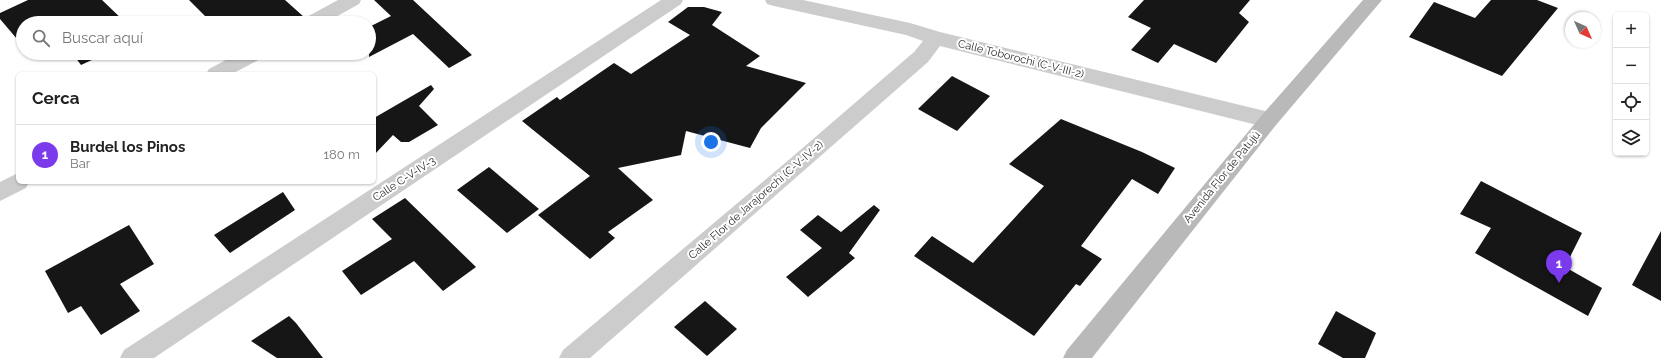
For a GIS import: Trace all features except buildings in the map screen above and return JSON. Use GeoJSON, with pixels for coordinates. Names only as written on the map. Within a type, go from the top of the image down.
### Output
{"type":"FeatureCollection","features":[{"type":"Feature","properties":{"kind":"main road","name":"Avenida Flor de Patujú"},"geometry":{"type":"LineString","coordinates":[[1076,358],[1269,120],[1373,0]]}},
{"type":"Feature","properties":{"kind":"street"},"geometry":{"type":"LineString","coordinates":[[323,16],[352,0]]}},
{"type":"Feature","properties":{"kind":"street","name":"Calle C-V-IV-3"},"geometry":{"type":"LineString","coordinates":[[133,358],[674,0]]}},
{"type":"Feature","properties":{"kind":"street","name":"Calle Toborochi (C-V-III-2)"},"geometry":{"type":"LineString","coordinates":[[774,0],[910,29],[936,38],[1269,120]]}},
{"type":"Feature","properties":{"kind":"street","name":"Calle Flor de Jarajorechi (C-V-IV-2)"},"geometry":{"type":"LineString","coordinates":[[572,358],[799,164],[921,56],[936,38]]}},
{"type":"Feature","properties":{"kind":"street"},"geometry":{"type":"LineString","coordinates":[[220,72],[242,60]]}},
{"type":"Feature","properties":{"kind":"street"},"geometry":{"type":"LineString","coordinates":[[0,192],[16,183]]}},
{"type":"Feature","properties":{"kind":"place","name":"Burdel los Pinos"},"geometry":{"type":"Point","coordinates":[1559,283]}}]}
